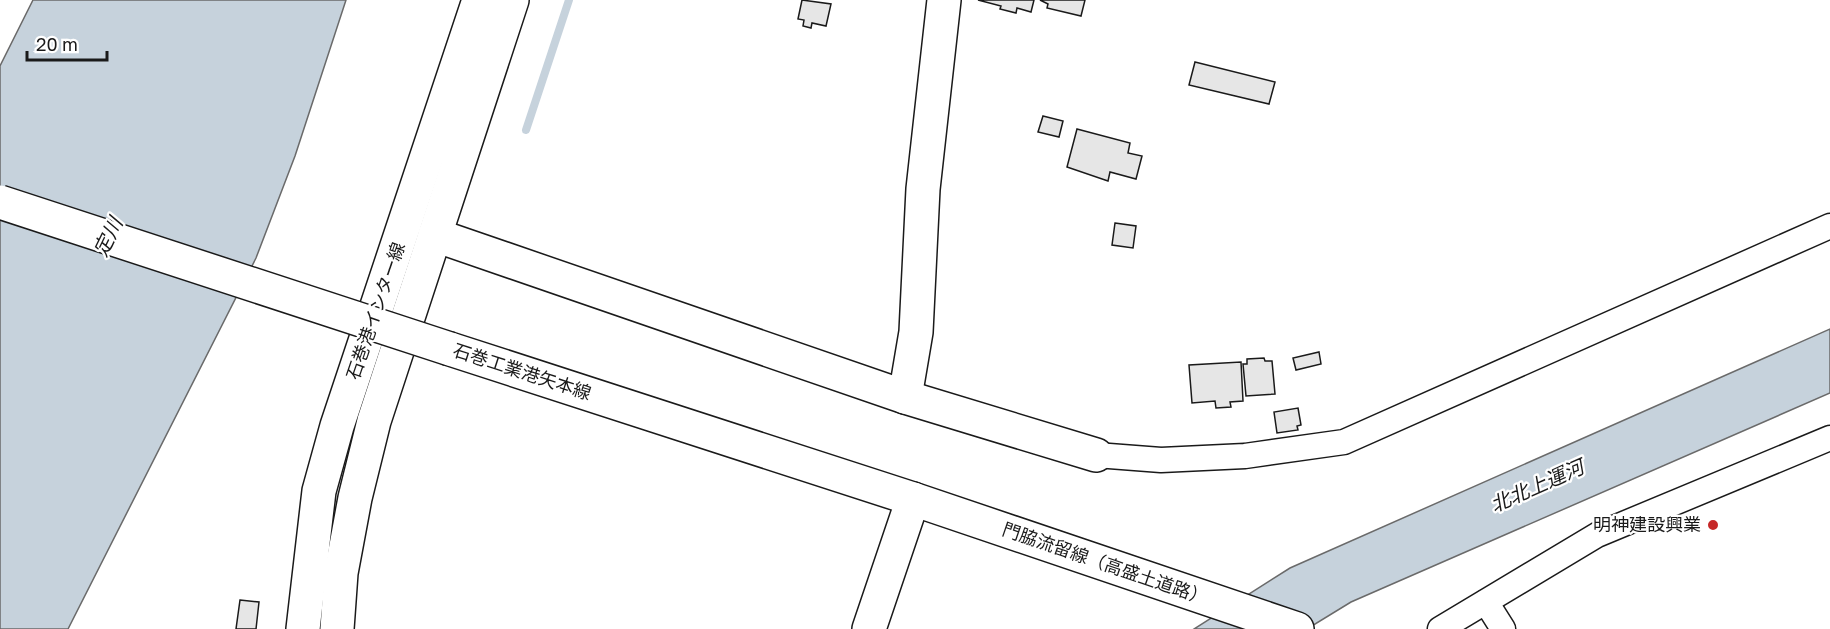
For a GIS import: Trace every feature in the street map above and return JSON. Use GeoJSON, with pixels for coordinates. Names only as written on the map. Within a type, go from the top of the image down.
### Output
{"type":"FeatureCollection","features":[{"type":"Feature","properties":{"kind":"main road","name":"石巻港インター線"},"geometry":{"type":"LineString","coordinates":[[303,629],[309,556],[319,491],[337,426],[479,0]]}},
{"type":"Feature","properties":{"kind":"main road","name":"石巻港インター線"},"geometry":{"type":"LineString","coordinates":[[337,629],[341,573],[357,487],[374,421],[512,0]]}},
{"type":"Feature","properties":{"kind":"main road"},"geometry":{"type":"LineString","coordinates":[[905,397],[916,332],[923,189],[944,0]]}},
{"type":"Feature","properties":{"kind":"main road","name":"石巻工業港矢本線"},"geometry":{"type":"LineString","coordinates":[[0,202],[913,499]]}},
{"type":"Feature","properties":{"kind":"main road"},"geometry":{"type":"LineString","coordinates":[[435,235],[905,397],[1096,455]]}},
{"type":"Feature","properties":{"kind":"main road"},"geometry":{"type":"LineString","coordinates":[[870,629],[913,499]]}},
{"type":"Feature","properties":{"kind":"main road","name":"門脇流留線（高盛土道路）"},"geometry":{"type":"LineString","coordinates":[[913,499],[1297,629]]}},
{"type":"Feature","properties":{"kind":"street"},"geometry":{"type":"LineString","coordinates":[[1096,455],[1161,460],[1234,456],[1344,442],[1830,226]]}},
{"type":"Feature","properties":{"kind":"street"},"geometry":{"type":"LineString","coordinates":[[1440,629],[1598,535],[1830,438]]}},
{"type":"Feature","properties":{"kind":"street"},"geometry":{"type":"LineString","coordinates":[[1486,602],[1503,629]]}},
{"type":"Feature","properties":{"kind":"water","name":"定川"},"geometry":{"type":"Polygon","coordinates":[[[33,0],[346,0],[295,156],[256,258],[68,629],[0,629],[0,66],[33,0]]]}},
{"type":"Feature","properties":{"kind":"water","name":"北北上運河"},"geometry":{"type":"Polygon","coordinates":[[[1830,329],[1830,393],[1351,602],[1307,629],[1194,629],[1290,568],[1830,329]]]}},
{"type":"Feature","properties":{"kind":"building"},"geometry":{"type":"Polygon","coordinates":[[[802,0],[831,4],[826,26],[812,23],[811,28],[803,26],[804,20],[798,19],[802,0]]]}},
{"type":"Feature","properties":{"kind":"building"},"geometry":{"type":"Polygon","coordinates":[[[978,0],[1034,0],[1031,12],[1017,8],[1016,13],[978,0]]]}},
{"type":"Feature","properties":{"kind":"building"},"geometry":{"type":"Polygon","coordinates":[[[1040,0],[1085,0],[1081,16],[1047,8],[1048,4],[1040,0]]]}},
{"type":"Feature","properties":{"kind":"building"},"geometry":{"type":"Polygon","coordinates":[[[1195,62],[1275,82],[1269,104],[1189,85],[1195,62]]]}},
{"type":"Feature","properties":{"kind":"building"},"geometry":{"type":"Polygon","coordinates":[[[1043,116],[1063,121],[1059,137],[1038,132],[1043,116]]]}},
{"type":"Feature","properties":{"kind":"building"},"geometry":{"type":"Polygon","coordinates":[[[1077,129],[1130,143],[1128,153],[1142,156],[1136,179],[1110,172],[1108,181],[1067,167],[1077,129]]]}},
{"type":"Feature","properties":{"kind":"building"},"geometry":{"type":"Polygon","coordinates":[[[1115,223],[1136,226],[1133,248],[1112,245],[1115,223]]]}},
{"type":"Feature","properties":{"kind":"building"},"geometry":{"type":"Polygon","coordinates":[[[1319,352],[1321,364],[1296,370],[1293,358],[1319,352]]]}},
{"type":"Feature","properties":{"kind":"building"},"geometry":{"type":"Polygon","coordinates":[[[1264,358],[1265,361],[1272,361],[1275,394],[1246,396],[1243,364],[1247,364],[1247,359],[1264,358]]]}},
{"type":"Feature","properties":{"kind":"building"},"geometry":{"type":"Polygon","coordinates":[[[1241,362],[1243,401],[1230,402],[1231,407],[1216,408],[1215,401],[1192,403],[1189,365],[1241,362]]]}},
{"type":"Feature","properties":{"kind":"building"},"geometry":{"type":"Polygon","coordinates":[[[1298,408],[1301,425],[1297,426],[1298,430],[1277,433],[1274,412],[1298,408]]]}},
{"type":"Feature","properties":{"kind":"building"},"geometry":{"type":"Polygon","coordinates":[[[240,600],[259,602],[256,629],[236,629],[240,600]]]}},
{"type":"Feature","properties":{"kind":"waterway"},"geometry":{"type":"LineString","coordinates":[[526,130],[569,0]]}},
{"type":"Feature","properties":{"kind":"place","name":"明神建設興業"},"geometry":{"type":"Point","coordinates":[1713,525]}}]}
